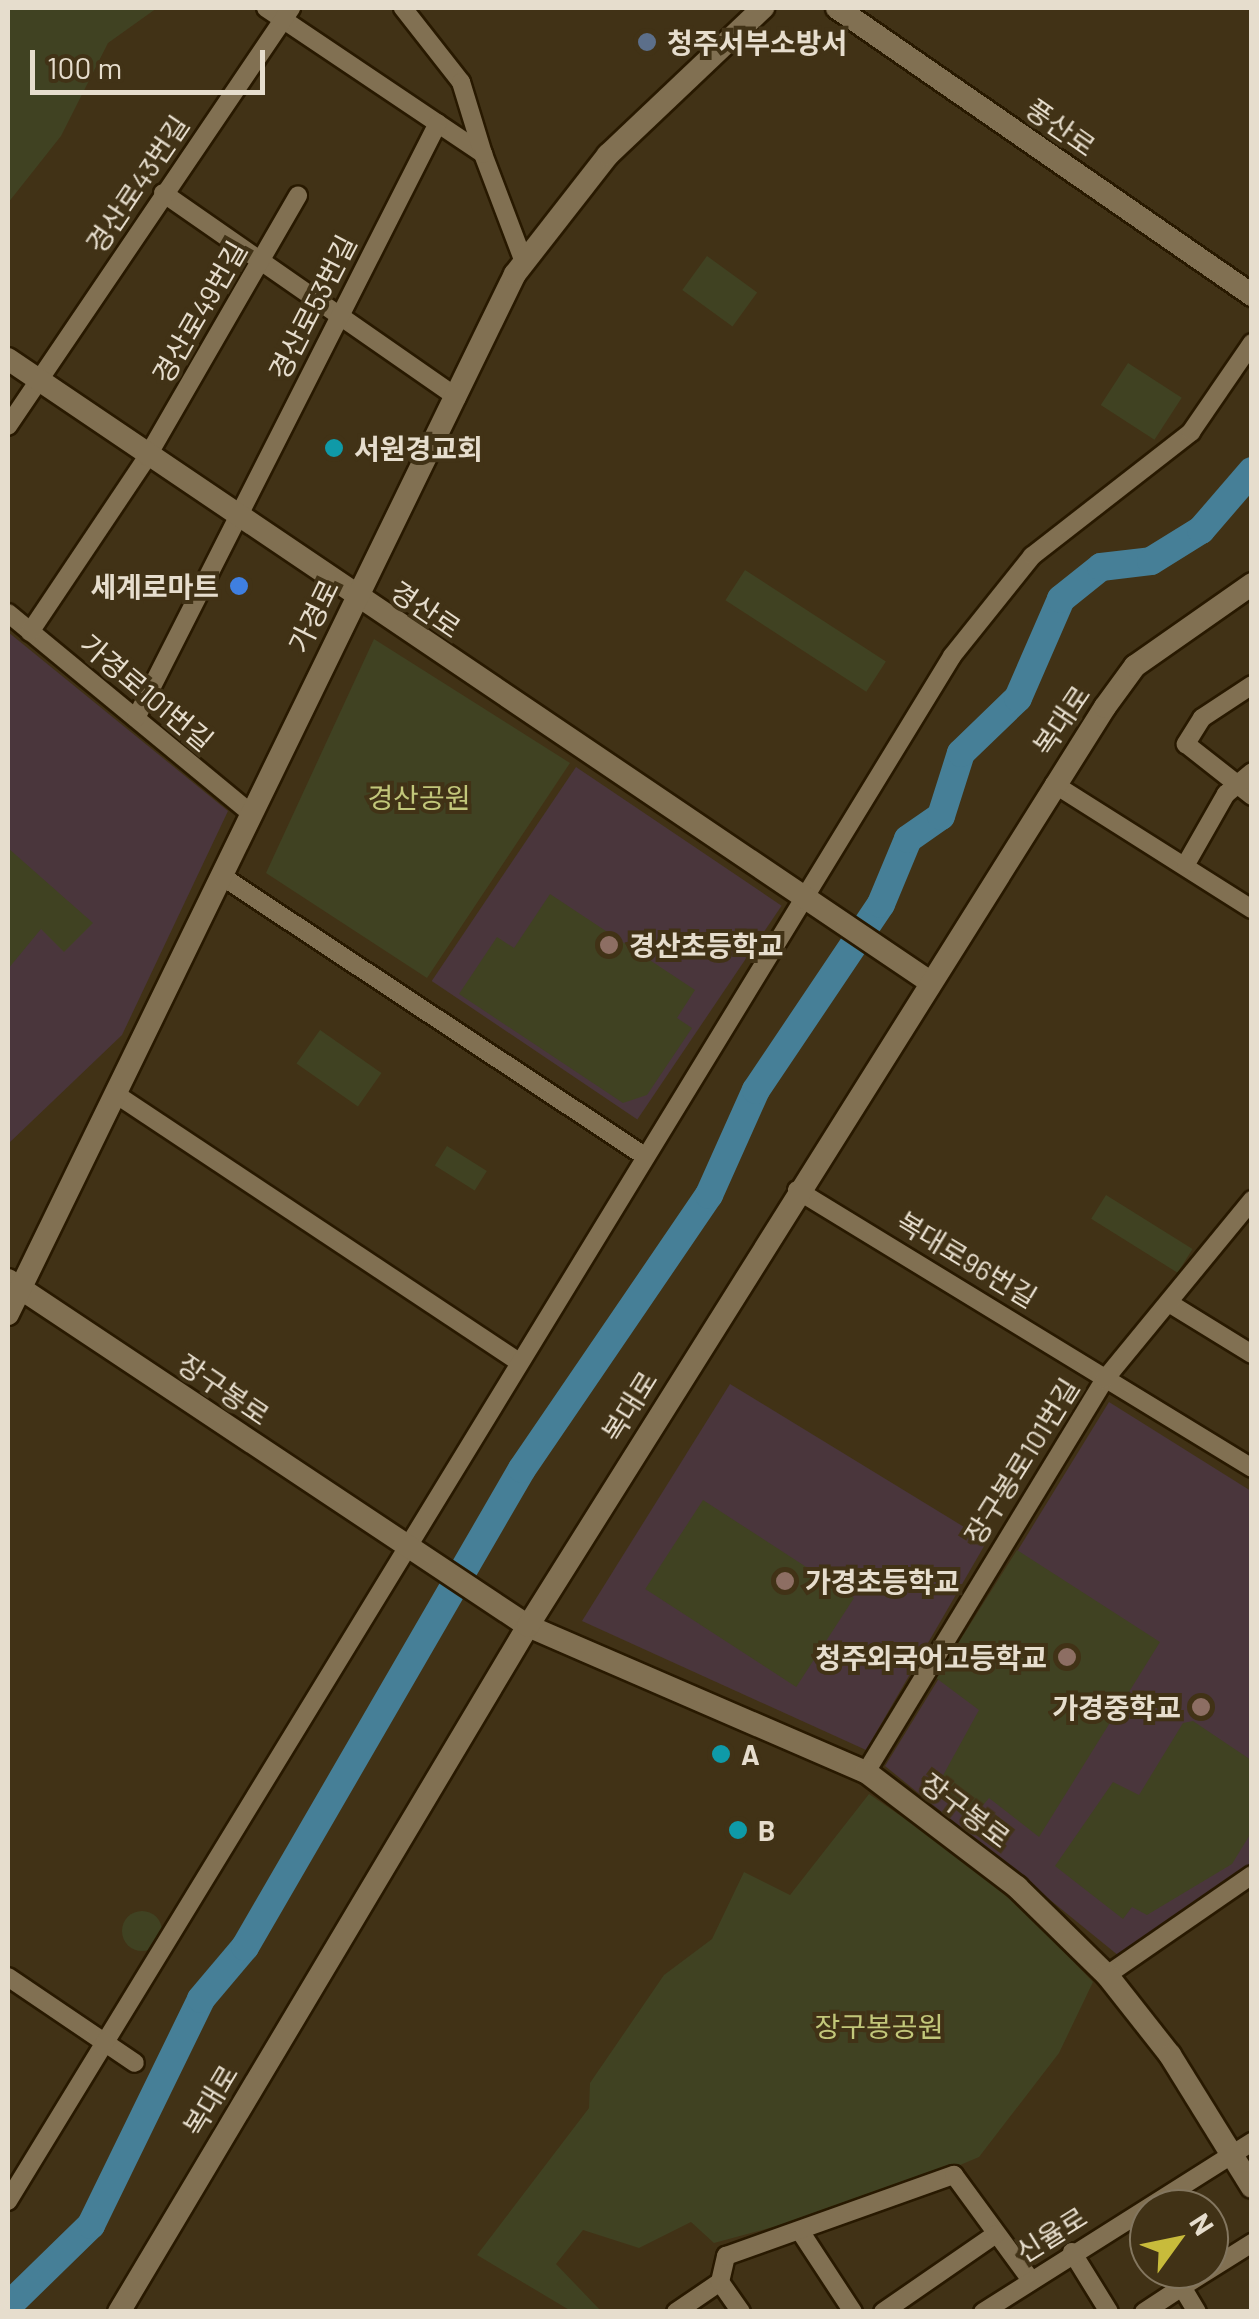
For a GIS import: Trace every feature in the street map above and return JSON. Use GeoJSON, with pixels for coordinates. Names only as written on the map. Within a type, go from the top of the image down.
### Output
{"type":"FeatureCollection","features":[{"type":"Feature","properties":{"kind":"street"},"geometry":{"type":"LineString","coordinates":[[403,8],[461,82],[483,154],[524,262]]}},
{"type":"Feature","properties":{"kind":"street","name":"가경로"},"geometry":{"type":"LineString","coordinates":[[8,1314],[15,1284],[117,1094],[354,598],[524,262],[608,155],[763,8]]}},
{"type":"Feature","properties":{"kind":"street","name":"풍산로"},"geometry":{"type":"LineString","coordinates":[[836,8],[1252,295]]}},
{"type":"Feature","properties":{"kind":"street"},"geometry":{"type":"LineString","coordinates":[[279,11],[483,154]]}},
{"type":"Feature","properties":{"kind":"street","name":"경산로43번길"},"geometry":{"type":"LineString","coordinates":[[8,426],[164,193],[279,11]]}},
{"type":"Feature","properties":{"kind":"street","name":"경산로53번길"},"geometry":{"type":"LineString","coordinates":[[136,718],[235,516],[438,123]]}},
{"type":"Feature","properties":{"kind":"street"},"geometry":{"type":"LineString","coordinates":[[164,193],[458,396]]}},
{"type":"Feature","properties":{"kind":"street","name":"경산로49번길"},"geometry":{"type":"LineString","coordinates":[[30,632],[148,457],[298,194]]}},
{"type":"Feature","properties":{"kind":"street"},"geometry":{"type":"LineString","coordinates":[[8,2200],[106,2044],[516,1360],[642,1155],[810,902],[998,589],[1167,456],[1252,342]]}},
{"type":"Feature","properties":{"kind":"street","name":"경산로"},"geometry":{"type":"LineString","coordinates":[[8,359],[354,598],[917,973]]}},
{"type":"Feature","properties":{"kind":"street","name":"복대로"},"geometry":{"type":"LineString","coordinates":[[119,2312],[528,1626],[797,1190],[917,973],[1134,666],[1252,584]]}},
{"type":"Feature","properties":{"kind":"street","name":"가경로101번길"},"geometry":{"type":"LineString","coordinates":[[8,613],[251,814]]}},
{"type":"Feature","properties":{"kind":"street"},"geometry":{"type":"LineString","coordinates":[[1252,686],[1202,718],[1186,744],[1252,796]]}},
{"type":"Feature","properties":{"kind":"street"},"geometry":{"type":"LineString","coordinates":[[1186,864],[1236,784],[1252,772]]}},
{"type":"Feature","properties":{"kind":"street"},"geometry":{"type":"LineString","coordinates":[[1054,784],[1252,909]]}},
{"type":"Feature","properties":{"kind":"street"},"geometry":{"type":"LineString","coordinates":[[223,877],[642,1155]]}},
{"type":"Feature","properties":{"kind":"street"},"geometry":{"type":"LineString","coordinates":[[117,1094],[516,1360]]}},
{"type":"Feature","properties":{"kind":"street","name":"복대로96번길"},"geometry":{"type":"LineString","coordinates":[[797,1190],[1252,1468]]}},
{"type":"Feature","properties":{"kind":"street","name":"장구봉로101번길"},"geometry":{"type":"LineString","coordinates":[[866,1772],[1107,1376],[1252,1200]]}},
{"type":"Feature","properties":{"kind":"street","name":"장구봉로"},"geometry":{"type":"LineString","coordinates":[[15,1284],[528,1626],[866,1772],[1017,1886],[1107,1975],[1242,2147],[1252,2187]]}},
{"type":"Feature","properties":{"kind":"street"},"geometry":{"type":"LineString","coordinates":[[1168,1303],[1252,1354]]}},
{"type":"Feature","properties":{"kind":"street"},"geometry":{"type":"LineString","coordinates":[[1107,1975],[1252,1875]]}},
{"type":"Feature","properties":{"kind":"street"},"geometry":{"type":"LineString","coordinates":[[8,1976],[135,2063]]}},
{"type":"Feature","properties":{"kind":"street","name":"신율로"},"geometry":{"type":"LineString","coordinates":[[983,2312],[1242,2147]]}},
{"type":"Feature","properties":{"kind":"street"},"geometry":{"type":"LineString","coordinates":[[676,2312],[720,2282],[726,2256],[954,2175],[1030,2280]]}},
{"type":"Feature","properties":{"kind":"street"},"geometry":{"type":"LineString","coordinates":[[800,2231],[853,2312]]}},
{"type":"Feature","properties":{"kind":"street"},"geometry":{"type":"LineString","coordinates":[[883,2312],[996,2234]]}},
{"type":"Feature","properties":{"kind":"street"},"geometry":{"type":"LineString","coordinates":[[1229,2257],[1252,2243]]}},
{"type":"Feature","properties":{"kind":"street"},"geometry":{"type":"LineString","coordinates":[[1072,2252],[1109,2312]]}},
{"type":"Feature","properties":{"kind":"street"},"geometry":{"type":"LineString","coordinates":[[720,2282],[741,2312]]}},
{"type":"Feature","properties":{"kind":"street"},"geometry":{"type":"LineString","coordinates":[[1144,2312],[1179,2289]]}},
{"type":"Feature","properties":{"kind":"street"},"geometry":{"type":"LineString","coordinates":[[1183,2289],[1197,2312]]}},
{"type":"Feature","properties":{"kind":"shaded area"},"geometry":{"type":"Polygon","coordinates":[[[8,632],[228,811],[122,1035],[8,1144],[8,632]]]}},
{"type":"Feature","properties":{"kind":"shaded area","name":"경산초등학교"},"geometry":{"type":"Polygon","coordinates":[[[576,767],[782,906],[637,1120],[432,981],[576,767]]]}},
{"type":"Feature","properties":{"kind":"shaded area","name":"가경초등학교"},"geometry":{"type":"Polygon","coordinates":[[[730,1384],[987,1541],[866,1750],[582,1621],[730,1384]]]}},
{"type":"Feature","properties":{"kind":"shaded area","name":"청주외국어고등학교"},"geometry":{"type":"Polygon","coordinates":[[[1109,1402],[1251,1491],[1251,1866],[1119,1956],[885,1766],[1109,1402]]]}},
{"type":"Feature","properties":{"kind":"green space"},"geometry":{"type":"Polygon","coordinates":[[[8,8],[157,8],[108,43],[61,136],[8,203],[8,8]]]}},
{"type":"Feature","properties":{"kind":"green space"},"geometry":{"type":"Polygon","coordinates":[[[707,256],[757,292],[732,326],[682,290],[707,256]]]}},
{"type":"Feature","properties":{"kind":"green space"},"geometry":{"type":"Polygon","coordinates":[[[1128,363],[1182,398],[1154,440],[1101,405],[1128,363]]]}},
{"type":"Feature","properties":{"kind":"green space"},"geometry":{"type":"Polygon","coordinates":[[[745,570],[886,661],[866,692],[725,600],[745,570]]]}},
{"type":"Feature","properties":{"kind":"green space","name":"경산공원"},"geometry":{"type":"Polygon","coordinates":[[[374,639],[570,763],[427,978],[266,873],[374,639]]]}},
{"type":"Feature","properties":{"kind":"green space"},"geometry":{"type":"Polygon","coordinates":[[[8,848],[93,923],[64,952],[41,929],[8,969],[8,848]]]}},
{"type":"Feature","properties":{"kind":"green space"},"geometry":{"type":"Polygon","coordinates":[[[550,894],[695,990],[677,1018],[692,1028],[647,1095],[623,1103],[459,994],[497,937],[514,948],[550,894]]]}},
{"type":"Feature","properties":{"kind":"green space"},"geometry":{"type":"Polygon","coordinates":[[[320,1030],[381,1073],[358,1107],[296,1064],[320,1030]]]}},
{"type":"Feature","properties":{"kind":"green space"},"geometry":{"type":"Polygon","coordinates":[[[447,1146],[487,1171],[475,1190],[435,1166],[447,1146]]]}},
{"type":"Feature","properties":{"kind":"green space"},"geometry":{"type":"Polygon","coordinates":[[[1106,1195],[1193,1249],[1178,1273],[1091,1219],[1106,1195]]]}},
{"type":"Feature","properties":{"kind":"green space"},"geometry":{"type":"Polygon","coordinates":[[[703,1500],[854,1598],[796,1687],[645,1589],[703,1500]]]}},
{"type":"Feature","properties":{"kind":"green space"},"geometry":{"type":"Polygon","coordinates":[[[1017,1550],[1160,1642],[1039,1837],[989,1798],[969,1822],[935,1790],[979,1710],[936,1678],[1017,1550]]]}},
{"type":"Feature","properties":{"kind":"green space"},"geometry":{"type":"Polygon","coordinates":[[[1193,1721],[1251,1760],[1251,1833],[1232,1864],[1147,1915],[1132,1907],[1123,1919],[1055,1866],[1113,1782],[1139,1795],[1183,1723],[1193,1721]]]}},
{"type":"Feature","properties":{"kind":"green space","name":"장구봉공원"},"geometry":{"type":"Polygon","coordinates":[[[869,1794],[998,1883],[1093,1982],[1059,2053],[979,2157],[887,2196],[714,2243],[691,2222],[639,2248],[583,2230],[556,2264],[601,2311],[571,2311],[477,2255],[589,2108],[590,2083],[664,1975],[712,1939],[744,1872],[790,1895],[869,1794]]]}},
{"type":"Feature","properties":{"kind":"green space"},"geometry":{"type":"Polygon","coordinates":[[[142,1911],[156,1917],[162,1931],[156,1945],[142,1951],[128,1945],[122,1931],[128,1917],[142,1911]]]}},
{"type":"Feature","properties":{"kind":"waterway"},"geometry":{"type":"LineString","coordinates":[[8,2306],[91,2225],[201,1999],[245,1947],[522,1469],[709,1195],[756,1090],[881,904],[908,839],[941,816],[961,753],[1018,698],[1061,599],[1101,567],[1151,561],[1201,530],[1252,471]]}},
{"type":"Feature","properties":{"kind":"place","name":"청주서부소방서"},"geometry":{"type":"Point","coordinates":[647,42]}},
{"type":"Feature","properties":{"kind":"place","name":"서원경교회"},"geometry":{"type":"Point","coordinates":[334,448]}},
{"type":"Feature","properties":{"kind":"place","name":"세계로마트"},"geometry":{"type":"Point","coordinates":[239,586]}},
{"type":"Feature","properties":{"kind":"place","name":"경산초등학교"},"geometry":{"type":"Point","coordinates":[609,945]}},
{"type":"Feature","properties":{"kind":"place","name":"가경초등학교"},"geometry":{"type":"Point","coordinates":[785,1581]}},
{"type":"Feature","properties":{"kind":"place","name":"청주외국어고등학교"},"geometry":{"type":"Point","coordinates":[1067,1657]}},
{"type":"Feature","properties":{"kind":"place","name":"가경중학교"},"geometry":{"type":"Point","coordinates":[1201,1707]}},
{"type":"Feature","properties":{"kind":"place","name":"A"},"geometry":{"type":"Point","coordinates":[721,1754]}},
{"type":"Feature","properties":{"kind":"place","name":"B"},"geometry":{"type":"Point","coordinates":[738,1830]}}]}
